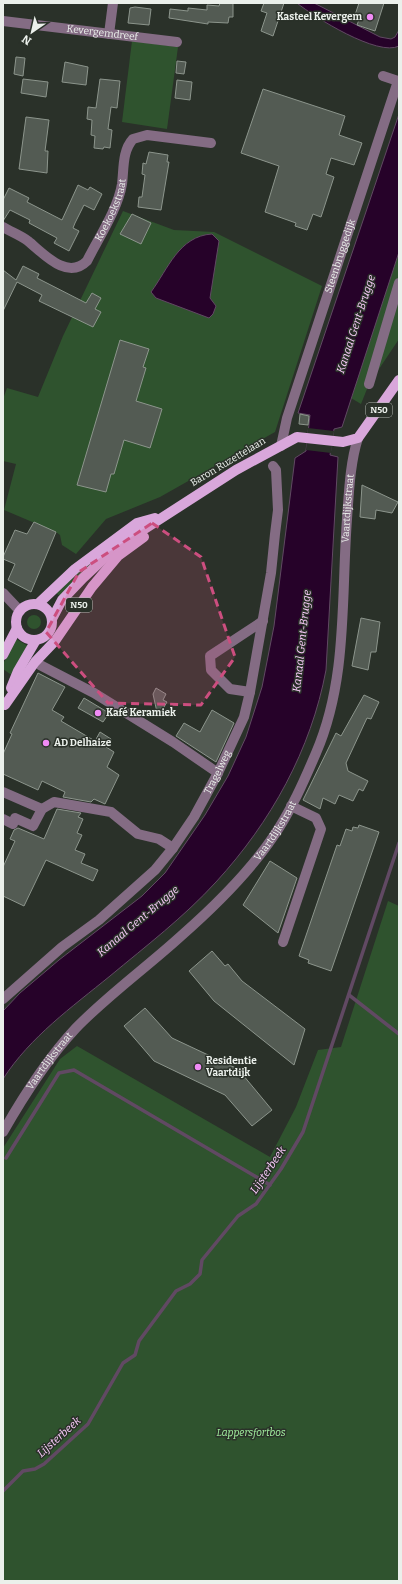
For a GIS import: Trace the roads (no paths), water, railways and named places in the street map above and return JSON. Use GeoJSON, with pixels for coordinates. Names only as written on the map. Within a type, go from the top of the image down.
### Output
{"type":"FeatureCollection","features":[{"type":"Feature","properties":{"kind":"main road","name":"N50"},"geometry":{"type":"LineString","coordinates":[[358,438],[399,381]]}},
{"type":"Feature","properties":{"kind":"main road","name":"Baron Ruzettelaan"},"geometry":{"type":"LineString","coordinates":[[52,619],[62,600],[115,548],[266,452],[297,437],[343,442],[358,438]]}},
{"type":"Feature","properties":{"kind":"main road","name":"Baron Ruzettelaan"},"geometry":{"type":"LineString","coordinates":[[38,604],[75,569],[136,523],[165,515]]}},
{"type":"Feature","properties":{"kind":"main road","name":"Baron Ruzettelaan"},"geometry":{"type":"LineString","coordinates":[[4,707],[35,662],[55,641],[92,587],[118,556],[145,536],[165,515]]}},
{"type":"Feature","properties":{"kind":"main road","name":"N50"},"geometry":{"type":"LineString","coordinates":[[20,611],[31,604],[38,604]]}},
{"type":"Feature","properties":{"kind":"main road"},"geometry":{"type":"LineString","coordinates":[[38,604],[50,612],[52,619]]}},
{"type":"Feature","properties":{"kind":"main road"},"geometry":{"type":"LineString","coordinates":[[20,611],[16,622],[17,628],[21,634],[28,639],[36,640]]}},
{"type":"Feature","properties":{"kind":"main road","name":"N50"},"geometry":{"type":"LineString","coordinates":[[36,640],[43,638],[48,633],[52,627],[52,619]]}},
{"type":"Feature","properties":{"kind":"main road"},"geometry":{"type":"LineString","coordinates":[[3,655],[17,628]]}},
{"type":"Feature","properties":{"kind":"main road","name":"Baron Ruzettelaan"},"geometry":{"type":"LineString","coordinates":[[4,707],[18,671],[36,640]]}},
{"type":"Feature","properties":{"kind":"street"},"geometry":{"type":"LineString","coordinates":[[109,34],[113,3]]}},
{"type":"Feature","properties":{"kind":"street","name":"Kevergemdreef"},"geometry":{"type":"LineString","coordinates":[[3,21],[177,42]]}},
{"type":"Feature","properties":{"kind":"street","name":"Steenbruggedijk"},"geometry":{"type":"LineString","coordinates":[[281,446],[287,418],[398,81],[383,76]]}},
{"type":"Feature","properties":{"kind":"street","name":"Koekoekstraat"},"geometry":{"type":"LineString","coordinates":[[3,227],[29,242],[47,258],[65,267],[78,267],[87,261],[116,202],[122,186],[126,149],[133,139],[147,136],[211,143]]}},
{"type":"Feature","properties":{"kind":"street"},"geometry":{"type":"LineString","coordinates":[[369,384],[397,288]]}},
{"type":"Feature","properties":{"kind":"street","name":"Vaartdijkstraat"},"geometry":{"type":"LineString","coordinates":[[3,1132],[29,1089],[66,1039],[102,1004],[201,918],[240,878],[274,835],[291,806],[323,736],[336,688],[340,652],[348,507],[354,454],[358,438]]}},
{"type":"Feature","properties":{"kind":"street","name":"Tragelweg"},"geometry":{"type":"LineString","coordinates":[[3,999],[62,947],[99,920],[136,888],[173,848],[194,817],[218,773],[244,717],[263,621],[278,510],[276,470],[273,466]]}},
{"type":"Feature","properties":{"kind":"street"},"geometry":{"type":"LineString","coordinates":[[3,593],[20,611]]}},
{"type":"Feature","properties":{"kind":"street"},"geometry":{"type":"LineString","coordinates":[[250,692],[230,690],[212,670],[210,656],[263,621]]}},
{"type":"Feature","properties":{"kind":"street"},"geometry":{"type":"LineString","coordinates":[[40,666],[94,693],[173,742],[218,773]]}},
{"type":"Feature","properties":{"kind":"street"},"geometry":{"type":"LineString","coordinates":[[3,792],[42,809]]}},
{"type":"Feature","properties":{"kind":"street"},"geometry":{"type":"LineString","coordinates":[[3,819],[13,824],[15,818],[33,826],[42,809],[54,802],[111,812],[138,834],[159,838],[173,848]]}},
{"type":"Feature","properties":{"kind":"street"},"geometry":{"type":"LineString","coordinates":[[283,942],[321,829],[316,818],[291,806]]}},
{"type":"Feature","properties":{"kind":"water"},"geometry":{"type":"Polygon","coordinates":[[[297,3],[314,3],[380,37],[391,39],[395,37],[399,30],[399,46],[389,48],[362,41],[331,26],[297,3]]]}},
{"type":"Feature","properties":{"kind":"water","name":"Kanaal Gent-Brugge"},"geometry":{"type":"Polygon","coordinates":[[[399,114],[399,252],[342,427],[334,429],[330,455],[338,457],[326,670],[319,700],[299,756],[286,784],[271,810],[236,859],[216,882],[204,895],[164,931],[52,1023],[26,1050],[3,1079],[3,1011],[20,993],[59,960],[142,896],[165,873],[205,815],[228,776],[246,737],[262,687],[274,626],[295,458],[306,451],[310,415],[298,413],[399,114]]]}},
{"type":"Feature","properties":{"kind":"water"},"geometry":{"type":"Polygon","coordinates":[[[212,234],[219,241],[210,298],[216,306],[213,314],[209,318],[156,298],[151,292],[169,264],[183,247],[201,236],[212,234]]]}},
{"type":"Feature","properties":{"kind":"waterway","name":"Lijsterbeek"},"geometry":{"type":"LineString","coordinates":[[3,1491],[23,1471],[35,1469],[44,1464],[88,1424],[123,1363],[135,1355],[139,1341],[176,1291],[190,1284],[200,1274],[202,1260],[238,1216],[256,1204],[281,1169],[303,1132],[399,843]]}},
{"type":"Feature","properties":{"kind":"waterway"},"geometry":{"type":"LineString","coordinates":[[349,995],[399,1034]]}},
{"type":"Feature","properties":{"kind":"waterway"},"geometry":{"type":"LineString","coordinates":[[6,1158],[59,1073],[74,1070],[270,1185]]}},
{"type":"Feature","properties":{"kind":"place","name":"Kasteel Kevergem"},"geometry":{"type":"Point","coordinates":[370,17]}},
{"type":"Feature","properties":{"kind":"place","name":"Kafé Keramiek"},"geometry":{"type":"Point","coordinates":[98,713]}},
{"type":"Feature","properties":{"kind":"place","name":"AD Delhaize"},"geometry":{"type":"Point","coordinates":[46,743]}},
{"type":"Feature","properties":{"kind":"place","name":"Residentie Vaartdijk"},"geometry":{"type":"Point","coordinates":[198,1067]}},
{"type":"Feature","properties":{"kind":"park label","name":"Lappersfortbos"},"geometry":{"type":"Point","coordinates":[251,1433]}}]}
